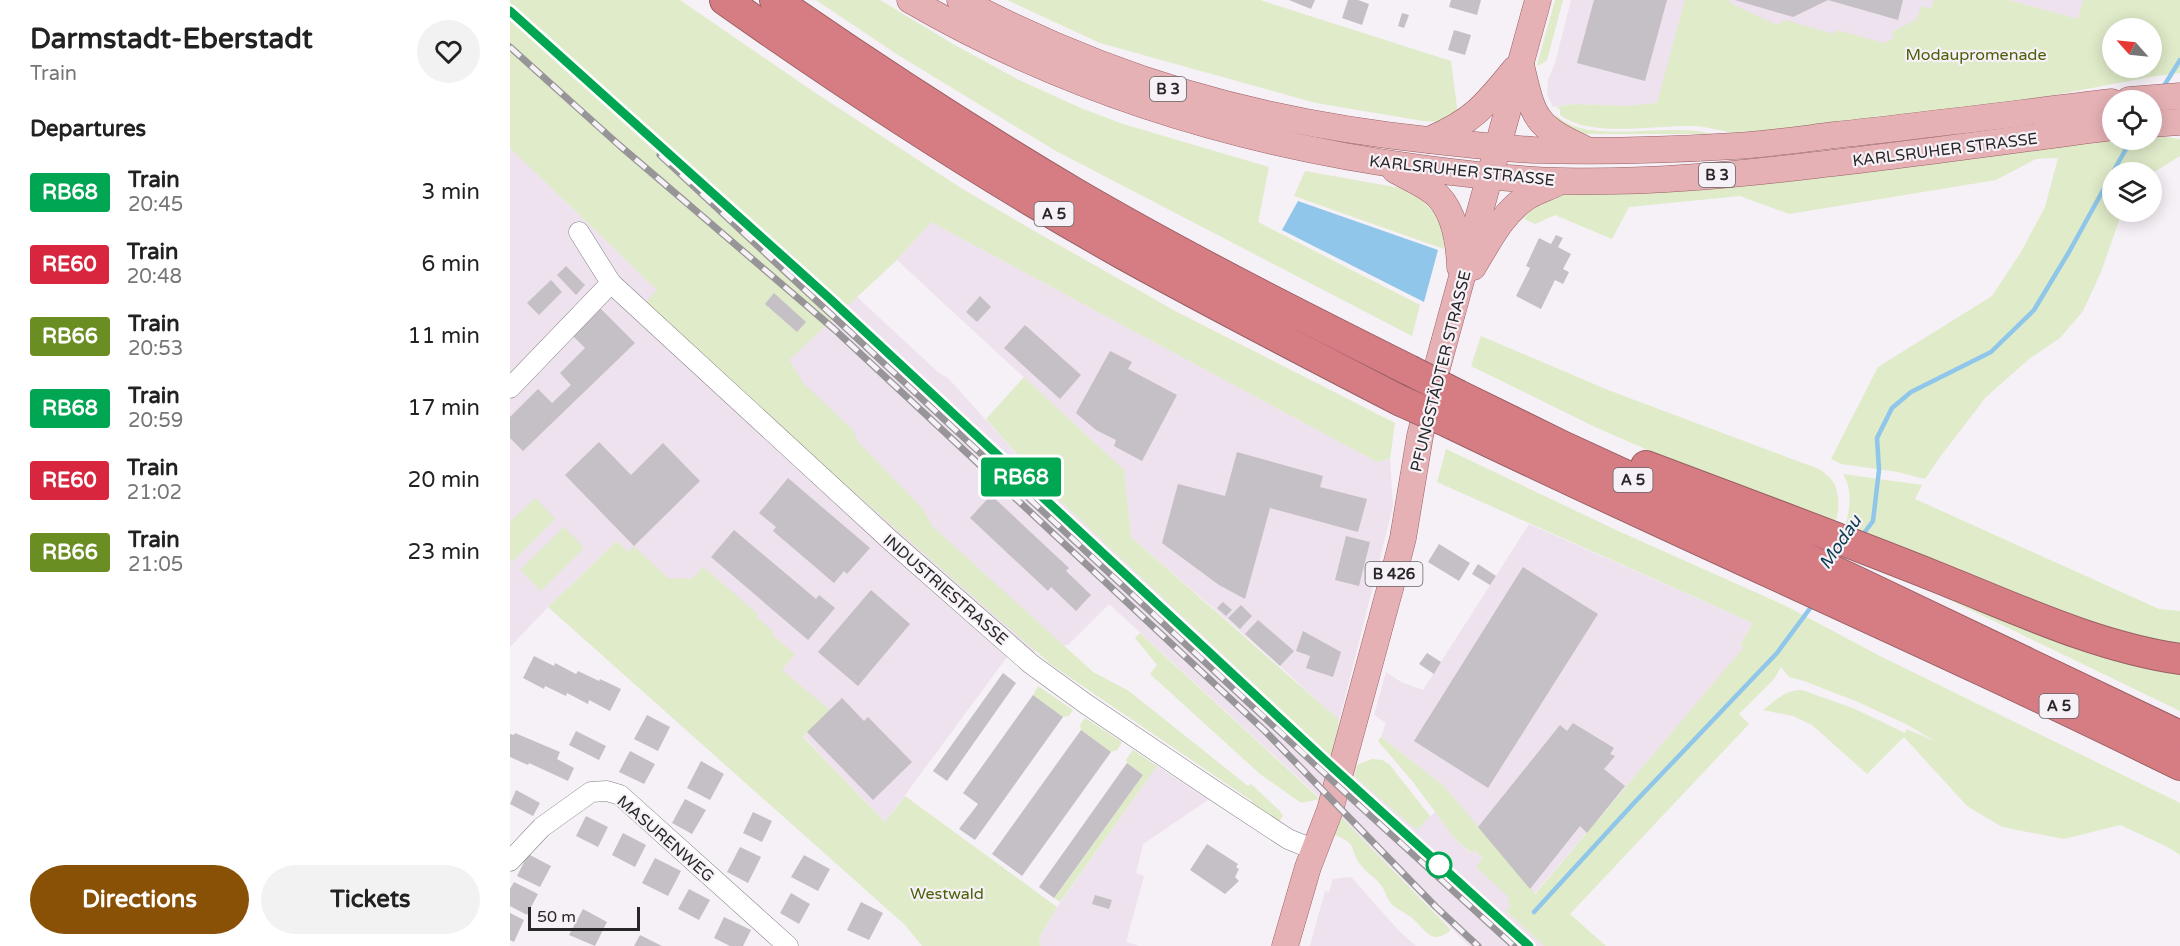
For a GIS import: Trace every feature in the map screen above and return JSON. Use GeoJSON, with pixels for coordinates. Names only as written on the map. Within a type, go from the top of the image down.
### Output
{"type":"FeatureCollection","features":[{"type":"Feature","properties":{"kind":"highway","name":"A 5"},"geometry":{"type":"LineString","coordinates":[[725,0],[813,62],[938,144],[1053,213],[1257,326],[1401,400],[2180,736]]}},
{"type":"Feature","properties":{"kind":"highway","name":"A 5"},"geometry":{"type":"LineString","coordinates":[[775,0],[837,44],[964,126],[1075,193],[1296,314],[1574,452],[1803,573]]}},
{"type":"Feature","properties":{"kind":"highway"},"geometry":{"type":"LineString","coordinates":[[1458,395],[2095,638],[2138,651],[2180,659]]}},
{"type":"Feature","properties":{"kind":"highway","name":"A 5"},"geometry":{"type":"LineString","coordinates":[[1844,592],[2001,678],[2180,765]]}},
{"type":"Feature","properties":{"kind":"main road","name":"KARLSRUHER STRASSE"},"geometry":{"type":"LineString","coordinates":[[910,0],[1018,56],[1151,108],[1288,146],[1383,163],[1489,176],[1562,181],[1692,177],[1871,159],[2102,128]]}},
{"type":"Feature","properties":{"kind":"main road","name":"KARLSRUHER STRASSE"},"geometry":{"type":"LineString","coordinates":[[960,0],[1070,53],[1170,89],[1226,105],[1310,124],[1428,141],[1497,148],[1588,151],[1738,146],[2102,103]]}},
{"type":"Feature","properties":{"kind":"main road"},"geometry":{"type":"LineString","coordinates":[[1497,148],[1538,0]]}},
{"type":"Feature","properties":{"kind":"main road"},"geometry":{"type":"LineString","coordinates":[[1428,141],[1461,126],[1471,118],[1494,95],[1521,62]]}},
{"type":"Feature","properties":{"kind":"main road"},"geometry":{"type":"LineString","coordinates":[[1521,62],[1529,98],[1540,121],[1559,137],[1588,151]]}},
{"type":"Feature","properties":{"kind":"main road","name":"B 426"},"geometry":{"type":"LineString","coordinates":[[1489,176],[1497,148]]}},
{"type":"Feature","properties":{"kind":"main road"},"geometry":{"type":"LineString","coordinates":[[1383,163],[1428,189],[1444,203],[1452,220],[1458,243],[1460,288]]}},
{"type":"Feature","properties":{"kind":"main road","name":"PFUNGSTÄDTER STRASSE"},"geometry":{"type":"LineString","coordinates":[[1285,946],[1302,884],[1330,810],[1391,585],[1403,538],[1420,436],[1489,176]]}},
{"type":"Feature","properties":{"kind":"main road","name":"B 426"},"geometry":{"type":"LineString","coordinates":[[1460,288],[1501,222],[1519,203],[1534,193],[1562,181]]}},
{"type":"Feature","properties":{"kind":"street","name":"INDUSTRIESTRASSE"},"geometry":{"type":"LineString","coordinates":[[579,232],[611,283],[890,540],[1031,664],[1086,705],[1288,839],[1315,850]]}},
{"type":"Feature","properties":{"kind":"street"},"geometry":{"type":"LineString","coordinates":[[510,388],[611,283]]}},
{"type":"Feature","properties":{"kind":"street","name":"MASURENWEG"},"geometry":{"type":"LineString","coordinates":[[510,861],[542,827],[591,792],[606,791],[620,795],[788,946]]}},
{"type":"Feature","properties":{"kind":"shaded area"},"geometry":{"type":"Polygon","coordinates":[[[1571,0],[1934,0],[1916,62],[1657,103],[1624,106],[1575,104],[1553,107],[1547,94],[1548,80],[1555,63],[1571,0]]]}},
{"type":"Feature","properties":{"kind":"shaded area"},"geometry":{"type":"Polygon","coordinates":[[[2008,0],[2083,0],[2078,19],[2008,0]]]}},
{"type":"Feature","properties":{"kind":"shaded area"},"geometry":{"type":"Polygon","coordinates":[[[510,148],[657,290],[789,360],[857,297],[939,373],[948,378],[1052,493],[1332,758],[1357,765],[1355,777],[1416,829],[1435,812],[1455,839],[1471,853],[1474,850],[1483,858],[1476,867],[1511,898],[1511,905],[1506,911],[1545,946],[1469,946],[1342,818],[1109,604],[1068,645],[1007,657],[885,822],[617,541],[510,647],[510,148]]]}},
{"type":"Feature","properties":{"kind":"shaded area"},"geometry":{"type":"Polygon","coordinates":[[[931,222],[1377,462],[1390,459],[1393,506],[1339,721],[1280,666],[1131,537],[1124,470],[897,260],[931,222]]]}},
{"type":"Feature","properties":{"kind":"shaded area"},"geometry":{"type":"Polygon","coordinates":[[[1529,524],[1753,623],[1740,644],[1745,647],[1534,894],[1444,786],[1381,737],[1386,723],[1374,715],[1386,672],[1401,682],[1423,690],[1529,524]]]}},
{"type":"Feature","properties":{"kind":"shaded area"},"geometry":{"type":"Polygon","coordinates":[[[1157,766],[1208,800],[1143,844],[1136,873],[1144,876],[1126,942],[1140,946],[1041,946],[1039,938],[1057,907],[1157,766]]]}},
{"type":"Feature","properties":{"kind":"shaded area"},"geometry":{"type":"Polygon","coordinates":[[[1351,877],[1399,931],[1416,946],[1310,946],[1325,891],[1329,892],[1333,879],[1351,877]]]}},
{"type":"Feature","properties":{"kind":"green space"},"geometry":{"type":"Polygon","coordinates":[[[510,0],[680,0],[811,90],[961,188],[1177,312],[1395,423],[1390,459],[1377,462],[931,222],[897,260],[789,360],[804,384],[853,430],[858,442],[922,508],[933,527],[1093,672],[1129,691],[1248,786],[1251,784],[1279,810],[1283,816],[1278,823],[1250,806],[1252,801],[1053,666],[807,451],[644,304],[657,290],[510,148],[510,0]]]}},
{"type":"Feature","properties":{"kind":"green space"},"geometry":{"type":"Polygon","coordinates":[[[816,0],[880,0],[1019,80],[1083,109],[1123,124],[1269,167],[1258,222],[1420,305],[1412,336],[1056,151],[898,55],[816,0]]]}},
{"type":"Feature","properties":{"kind":"green space"},"geometry":{"type":"Polygon","coordinates":[[[1007,0],[1260,0],[1451,61],[1458,115],[1437,122],[1423,121],[1316,103],[1100,43],[1007,0]]]}},
{"type":"Feature","properties":{"kind":"green space"},"geometry":{"type":"Polygon","coordinates":[[[1555,0],[1563,0],[1547,60],[1537,65],[1555,0]]]}},
{"type":"Feature","properties":{"kind":"green space","name":"Modaupromenade"},"geometry":{"type":"Polygon","coordinates":[[[1685,0],[1729,0],[1730,3],[1777,25],[1785,20],[1834,34],[1836,30],[1884,43],[1894,38],[1892,32],[1917,19],[1921,6],[1931,9],[1934,0],[2008,0],[2078,19],[2083,0],[2180,0],[2180,73],[2162,75],[2162,18],[2102,18],[2102,78],[2145,78],[2007,104],[1745,133],[1691,126],[1622,129],[1588,126],[1560,115],[1560,110],[1556,107],[1575,104],[1624,106],[1657,103],[1685,0]]]}},
{"type":"Feature","properties":{"kind":"green space"},"geometry":{"type":"Polygon","coordinates":[[[1557,116],[1571,125],[1588,130],[1674,130],[1712,134],[1582,134],[1551,118],[1557,116]]]}},
{"type":"Feature","properties":{"kind":"green space"},"geometry":{"type":"Polygon","coordinates":[[[2162,137],[2180,139],[2180,156],[2162,167],[2162,162],[2102,162],[2102,222],[2118,222],[2101,272],[2083,311],[2060,338],[2029,359],[1986,397],[1925,479],[1898,472],[1841,464],[1831,459],[1878,367],[1992,296],[2021,252],[2045,207],[2058,158],[2036,159],[1996,180],[1789,214],[1740,196],[1629,207],[1612,239],[1555,215],[1535,224],[1524,219],[1531,208],[1553,193],[2102,141],[2102,150],[2162,150],[2162,137]]]}},
{"type":"Feature","properties":{"kind":"green space"},"geometry":{"type":"Polygon","coordinates":[[[1305,171],[1400,188],[1419,198],[1436,214],[1443,232],[1444,249],[1294,196],[1305,171]]]}},
{"type":"Feature","properties":{"kind":"green space"},"geometry":{"type":"Polygon","coordinates":[[[1481,336],[1608,390],[1819,469],[1830,478],[1838,494],[1838,512],[1835,523],[1657,454],[1595,427],[1471,366],[1481,336]]]}},
{"type":"Feature","properties":{"kind":"green space"},"geometry":{"type":"Polygon","coordinates":[[[1024,377],[1124,470],[1131,537],[1339,720],[1332,758],[1052,493],[986,419],[1024,377]]]}},
{"type":"Feature","properties":{"kind":"green space"},"geometry":{"type":"Polygon","coordinates":[[[1446,449],[1616,530],[1786,606],[1880,656],[2180,803],[2180,855],[2120,825],[2064,839],[2002,827],[1967,806],[1904,737],[1867,774],[1812,725],[1793,716],[1763,710],[1776,699],[1791,691],[1802,690],[1855,709],[1905,733],[1907,729],[1934,741],[1908,725],[1858,702],[1789,677],[1781,667],[1774,679],[1739,714],[1749,724],[1570,914],[1606,946],[1544,946],[1506,911],[1511,905],[1507,901],[1510,898],[1476,867],[1483,858],[1474,850],[1472,853],[1455,839],[1413,782],[1378,741],[1381,737],[1444,786],[1535,894],[1744,647],[1740,645],[1753,623],[1437,482],[1446,449]]]}},
{"type":"Feature","properties":{"kind":"green space"},"geometry":{"type":"Polygon","coordinates":[[[1843,474],[1922,485],[1915,499],[2159,609],[2180,611],[2180,647],[2094,625],[1845,527],[1850,500],[1843,474]]]}},
{"type":"Feature","properties":{"kind":"green space"},"geometry":{"type":"Polygon","coordinates":[[[535,498],[555,519],[512,562],[510,560],[510,522],[535,498]]]}},
{"type":"Feature","properties":{"kind":"green space"},"geometry":{"type":"Polygon","coordinates":[[[564,527],[584,548],[541,591],[520,570],[564,527]]]}},
{"type":"Feature","properties":{"kind":"green space","name":"Westwald"},"geometry":{"type":"Polygon","coordinates":[[[617,541],[628,552],[634,546],[668,578],[692,579],[703,567],[758,614],[756,617],[774,632],[772,635],[795,654],[782,670],[830,710],[803,737],[885,822],[905,796],[1057,907],[1039,938],[1041,946],[922,946],[905,925],[548,607],[617,541]]]}},
{"type":"Feature","properties":{"kind":"green space"},"geometry":{"type":"Polygon","coordinates":[[[1865,559],[2180,665],[2180,711],[1865,559]]]}},
{"type":"Feature","properties":{"kind":"green space"},"geometry":{"type":"Polygon","coordinates":[[[1140,633],[1320,799],[1301,803],[1260,774],[1150,674],[1157,665],[1135,638],[1140,633]]]}},
{"type":"Feature","properties":{"kind":"green space"},"geometry":{"type":"Polygon","coordinates":[[[1038,686],[1073,710],[1069,716],[1063,717],[1033,695],[1038,686]]]}},
{"type":"Feature","properties":{"kind":"green space"},"geometry":{"type":"Polygon","coordinates":[[[1085,718],[1122,742],[1117,750],[1111,752],[1081,730],[1080,725],[1085,718]]]}},
{"type":"Feature","properties":{"kind":"green space"},"geometry":{"type":"Polygon","coordinates":[[[1133,750],[1157,766],[1060,902],[1054,898],[1143,775],[1127,763],[1126,760],[1133,750]]]}},
{"type":"Feature","properties":{"kind":"green space"},"geometry":{"type":"Polygon","coordinates":[[[1372,759],[1382,760],[1389,764],[1430,816],[1417,830],[1355,777],[1357,765],[1372,759]]]}},
{"type":"Feature","properties":{"kind":"green space"},"geometry":{"type":"Polygon","coordinates":[[[1342,818],[1451,930],[1444,935],[1434,937],[1391,904],[1381,885],[1357,859],[1350,844],[1335,835],[1342,818]]]}},
{"type":"Feature","properties":{"kind":"water"},"geometry":{"type":"Polygon","coordinates":[[[1298,201],[1438,250],[1424,302],[1282,230],[1298,201]]]}},
{"type":"Feature","properties":{"kind":"building"},"geometry":{"type":"Polygon","coordinates":[[[1289,0],[1315,0],[1311,9],[1289,0]]]}},
{"type":"Feature","properties":{"kind":"building"},"geometry":{"type":"Polygon","coordinates":[[[1348,0],[1358,0],[1369,4],[1362,25],[1342,18],[1348,0]]]}},
{"type":"Feature","properties":{"kind":"building"},"geometry":{"type":"Polygon","coordinates":[[[1451,0],[1481,0],[1477,15],[1449,7],[1451,0]]]}},
{"type":"Feature","properties":{"kind":"building"},"geometry":{"type":"Polygon","coordinates":[[[1594,0],[1667,0],[1645,81],[1577,63],[1594,0]]]}},
{"type":"Feature","properties":{"kind":"building"},"geometry":{"type":"Polygon","coordinates":[[[1735,0],[1828,0],[1793,17],[1735,0]]]}},
{"type":"Feature","properties":{"kind":"building"},"geometry":{"type":"Polygon","coordinates":[[[1828,0],[1903,0],[1898,20],[1828,0]]]}},
{"type":"Feature","properties":{"kind":"building"},"geometry":{"type":"Polygon","coordinates":[[[1402,13],[1409,15],[1404,28],[1398,26],[1402,13]]]}},
{"type":"Feature","properties":{"kind":"building"},"geometry":{"type":"Polygon","coordinates":[[[1454,30],[1471,35],[1465,55],[1448,50],[1454,30]]]}},
{"type":"Feature","properties":{"kind":"building"},"geometry":{"type":"Polygon","coordinates":[[[1556,235],[1563,238],[1558,247],[1571,254],[1563,269],[1569,272],[1563,284],[1555,280],[1541,309],[1516,296],[1530,268],[1526,266],[1539,238],[1551,244],[1556,235]]]}},
{"type":"Feature","properties":{"kind":"building"},"geometry":{"type":"Polygon","coordinates":[[[566,266],[585,285],[576,295],[557,275],[566,266]]]}},
{"type":"Feature","properties":{"kind":"building"},"geometry":{"type":"Polygon","coordinates":[[[551,280],[562,292],[539,315],[527,303],[551,280]]]}},
{"type":"Feature","properties":{"kind":"building"},"geometry":{"type":"Polygon","coordinates":[[[774,293],[806,322],[797,332],[765,304],[774,293]]]}},
{"type":"Feature","properties":{"kind":"building"},"geometry":{"type":"Polygon","coordinates":[[[980,296],[991,307],[977,322],[966,312],[980,296]]]}},
{"type":"Feature","properties":{"kind":"building"},"geometry":{"type":"Polygon","coordinates":[[[598,306],[635,343],[523,451],[510,438],[510,417],[538,389],[552,403],[571,385],[560,373],[585,348],[570,333],[598,306]]]}},
{"type":"Feature","properties":{"kind":"building"},"geometry":{"type":"Polygon","coordinates":[[[1025,325],[1081,375],[1060,399],[1004,348],[1025,325]]]}},
{"type":"Feature","properties":{"kind":"building"},"geometry":{"type":"Polygon","coordinates":[[[1110,351],[1132,362],[1128,369],[1177,395],[1142,461],[1114,446],[1116,440],[1096,430],[1076,413],[1110,351]]]}},
{"type":"Feature","properties":{"kind":"building"},"geometry":{"type":"Polygon","coordinates":[[[599,442],[631,475],[663,443],[700,481],[634,546],[565,475],[599,442]]]}},
{"type":"Feature","properties":{"kind":"building"},"geometry":{"type":"Polygon","coordinates":[[[1237,452],[1323,476],[1320,487],[1367,499],[1358,532],[1270,508],[1245,599],[1219,585],[1162,543],[1178,484],[1225,496],[1237,452]]]}},
{"type":"Feature","properties":{"kind":"building"},"geometry":{"type":"Polygon","coordinates":[[[788,478],[870,548],[847,574],[844,571],[834,583],[773,531],[776,527],[759,513],[788,478]]]}},
{"type":"Feature","properties":{"kind":"building"},"geometry":{"type":"Polygon","coordinates":[[[991,495],[1069,568],[1066,571],[1091,595],[1076,611],[1051,587],[1048,591],[970,518],[991,495]]]}},
{"type":"Feature","properties":{"kind":"building"},"geometry":{"type":"Polygon","coordinates":[[[734,530],[816,599],[819,595],[835,608],[808,640],[711,557],[734,530]]]}},
{"type":"Feature","properties":{"kind":"building"},"geometry":{"type":"Polygon","coordinates":[[[1346,536],[1370,542],[1359,586],[1335,580],[1346,536]]]}},
{"type":"Feature","properties":{"kind":"building"},"geometry":{"type":"Polygon","coordinates":[[[1439,544],[1470,563],[1459,581],[1428,562],[1439,544]]]}},
{"type":"Feature","properties":{"kind":"building"},"geometry":{"type":"Polygon","coordinates":[[[1478,564],[1496,576],[1490,585],[1472,574],[1478,564]]]}},
{"type":"Feature","properties":{"kind":"building"},"geometry":{"type":"Polygon","coordinates":[[[1523,567],[1598,614],[1488,788],[1414,741],[1523,567]]]}},
{"type":"Feature","properties":{"kind":"building"},"geometry":{"type":"Polygon","coordinates":[[[871,590],[910,624],[858,686],[818,652],[871,590]]]}},
{"type":"Feature","properties":{"kind":"building"},"geometry":{"type":"Polygon","coordinates":[[[1223,602],[1232,610],[1226,616],[1217,608],[1223,602]]]}},
{"type":"Feature","properties":{"kind":"building"},"geometry":{"type":"Polygon","coordinates":[[[1241,605],[1252,616],[1240,629],[1228,618],[1241,605]]]}},
{"type":"Feature","properties":{"kind":"building"},"geometry":{"type":"Polygon","coordinates":[[[1258,620],[1294,651],[1280,666],[1245,634],[1258,620]]]}},
{"type":"Feature","properties":{"kind":"building"},"geometry":{"type":"Polygon","coordinates":[[[1303,631],[1341,652],[1333,677],[1306,668],[1310,656],[1296,651],[1303,631]]]}},
{"type":"Feature","properties":{"kind":"building"},"geometry":{"type":"Polygon","coordinates":[[[1427,653],[1441,662],[1434,674],[1419,664],[1427,653]]]}},
{"type":"Feature","properties":{"kind":"building"},"geometry":{"type":"Polygon","coordinates":[[[534,656],[554,666],[555,663],[576,674],[578,671],[621,689],[610,711],[589,700],[588,704],[567,693],[566,696],[545,686],[544,689],[523,678],[534,656]]]}},
{"type":"Feature","properties":{"kind":"building"},"geometry":{"type":"Polygon","coordinates":[[[1003,673],[1016,683],[947,781],[933,771],[1003,673]]]}},
{"type":"Feature","properties":{"kind":"building"},"geometry":{"type":"Polygon","coordinates":[[[1033,695],[1063,717],[975,840],[959,829],[978,804],[963,793],[1033,695]]]}},
{"type":"Feature","properties":{"kind":"building"},"geometry":{"type":"Polygon","coordinates":[[[842,698],[864,721],[868,717],[912,762],[873,800],[807,732],[842,698]]]}},
{"type":"Feature","properties":{"kind":"building"},"geometry":{"type":"Polygon","coordinates":[[[647,715],[670,727],[658,751],[634,739],[647,715]]]}},
{"type":"Feature","properties":{"kind":"building"},"geometry":{"type":"Polygon","coordinates":[[[1573,723],[1614,748],[1610,754],[1615,756],[1604,769],[1625,786],[1587,833],[1580,826],[1530,889],[1478,827],[1560,725],[1567,731],[1573,723]]]}},
{"type":"Feature","properties":{"kind":"building"},"geometry":{"type":"Polygon","coordinates":[[[1081,730],[1111,752],[1022,876],[992,854],[1081,730]]]}},
{"type":"Feature","properties":{"kind":"building"},"geometry":{"type":"Polygon","coordinates":[[[576,731],[606,746],[599,760],[569,745],[576,731]]]}},
{"type":"Feature","properties":{"kind":"building"},"geometry":{"type":"Polygon","coordinates":[[[515,733],[560,752],[557,759],[574,768],[568,781],[510,757],[510,734],[515,733]]]}},
{"type":"Feature","properties":{"kind":"building"},"geometry":{"type":"Polygon","coordinates":[[[630,751],[655,764],[644,784],[619,772],[630,751]]]}},
{"type":"Feature","properties":{"kind":"building"},"geometry":{"type":"Polygon","coordinates":[[[701,761],[724,774],[710,800],[687,788],[701,761]]]}},
{"type":"Feature","properties":{"kind":"building"},"geometry":{"type":"Polygon","coordinates":[[[1127,763],[1143,775],[1054,898],[1039,887],[1127,763]]]}},
{"type":"Feature","properties":{"kind":"building"},"geometry":{"type":"Polygon","coordinates":[[[516,790],[540,803],[533,816],[510,804],[516,790]]]}},
{"type":"Feature","properties":{"kind":"building"},"geometry":{"type":"Polygon","coordinates":[[[685,799],[706,810],[692,834],[672,823],[685,799]]]}},
{"type":"Feature","properties":{"kind":"building"},"geometry":{"type":"Polygon","coordinates":[[[753,812],[772,821],[762,842],[743,833],[753,812]]]}},
{"type":"Feature","properties":{"kind":"building"},"geometry":{"type":"Polygon","coordinates":[[[586,816],[608,827],[598,847],[576,836],[586,816]]]}},
{"type":"Feature","properties":{"kind":"building"},"geometry":{"type":"Polygon","coordinates":[[[623,833],[646,845],[635,867],[612,855],[623,833]]]}},
{"type":"Feature","properties":{"kind":"building"},"geometry":{"type":"Polygon","coordinates":[[[1207,844],[1238,864],[1236,867],[1239,869],[1235,877],[1239,881],[1225,894],[1190,870],[1207,844]]]}},
{"type":"Feature","properties":{"kind":"building"},"geometry":{"type":"Polygon","coordinates":[[[740,847],[761,857],[748,883],[727,872],[740,847]]]}},
{"type":"Feature","properties":{"kind":"building"},"geometry":{"type":"Polygon","coordinates":[[[528,854],[551,866],[540,887],[517,876],[528,854]]]}},
{"type":"Feature","properties":{"kind":"building"},"geometry":{"type":"Polygon","coordinates":[[[804,855],[830,869],[818,891],[791,877],[804,855]]]}},
{"type":"Feature","properties":{"kind":"building"},"geometry":{"type":"Polygon","coordinates":[[[655,858],[681,871],[668,896],[642,883],[655,858]]]}},
{"type":"Feature","properties":{"kind":"building"},"geometry":{"type":"Polygon","coordinates":[[[514,882],[538,894],[527,915],[510,906],[510,889],[514,882]]]}},
{"type":"Feature","properties":{"kind":"building"},"geometry":{"type":"Polygon","coordinates":[[[689,889],[710,900],[699,920],[678,909],[689,889]]]}},
{"type":"Feature","properties":{"kind":"building"},"geometry":{"type":"Polygon","coordinates":[[[791,893],[810,904],[799,924],[780,913],[791,893]]]}},
{"type":"Feature","properties":{"kind":"building"},"geometry":{"type":"Polygon","coordinates":[[[1095,895],[1112,900],[1109,909],[1092,904],[1095,895]]]}},
{"type":"Feature","properties":{"kind":"building"},"geometry":{"type":"Polygon","coordinates":[[[861,902],[883,913],[869,940],[847,930],[861,902]]]}},
{"type":"Feature","properties":{"kind":"building"},"geometry":{"type":"Polygon","coordinates":[[[583,909],[607,922],[595,946],[569,935],[583,909]]]}},
{"type":"Feature","properties":{"kind":"building"},"geometry":{"type":"Polygon","coordinates":[[[510,913],[524,920],[514,942],[510,940],[510,913]]]}},
{"type":"Feature","properties":{"kind":"building"},"geometry":{"type":"Polygon","coordinates":[[[724,917],[751,930],[743,946],[730,946],[714,938],[724,917]]]}},
{"type":"Feature","properties":{"kind":"building"},"geometry":{"type":"Polygon","coordinates":[[[640,935],[662,946],[634,946],[640,935]]]}},
{"type":"Feature","properties":{"kind":"waterway","name":"Modau"},"geometry":{"type":"LineString","coordinates":[[2162,89],[2180,60]]}},
{"type":"Feature","properties":{"kind":"waterway","name":"Modau"},"geometry":{"type":"LineString","coordinates":[[2119,162],[2125,150]]}},
{"type":"Feature","properties":{"kind":"waterway","name":"Modau"},"geometry":{"type":"LineString","coordinates":[[1861,537],[1873,521],[1879,470],[1877,438],[1892,408],[1911,392],[1991,352],[2034,310],[2102,192]]}},
{"type":"Feature","properties":{"kind":"waterway","name":"Modau"},"geometry":{"type":"LineString","coordinates":[[1534,912],[1777,653],[1814,603]]}},
{"type":"Feature","properties":{"kind":"railway"},"geometry":{"type":"LineString","coordinates":[[510,11],[840,310],[1392,822],[1529,946]]}},
{"type":"Feature","properties":{"kind":"railway"},"geometry":{"type":"LineString","coordinates":[[510,47],[619,145],[834,329],[1265,731],[1436,907],[1478,946]]}},
{"type":"Feature","properties":{"kind":"railway"},"geometry":{"type":"LineString","coordinates":[[660,155],[1349,796],[1514,946]]}},
{"type":"Feature","properties":{"kind":"train","name":"RB68"},"geometry":{"type":"LineString","coordinates":[[510,11],[829,298],[1330,765],[1529,946]]}}]}
